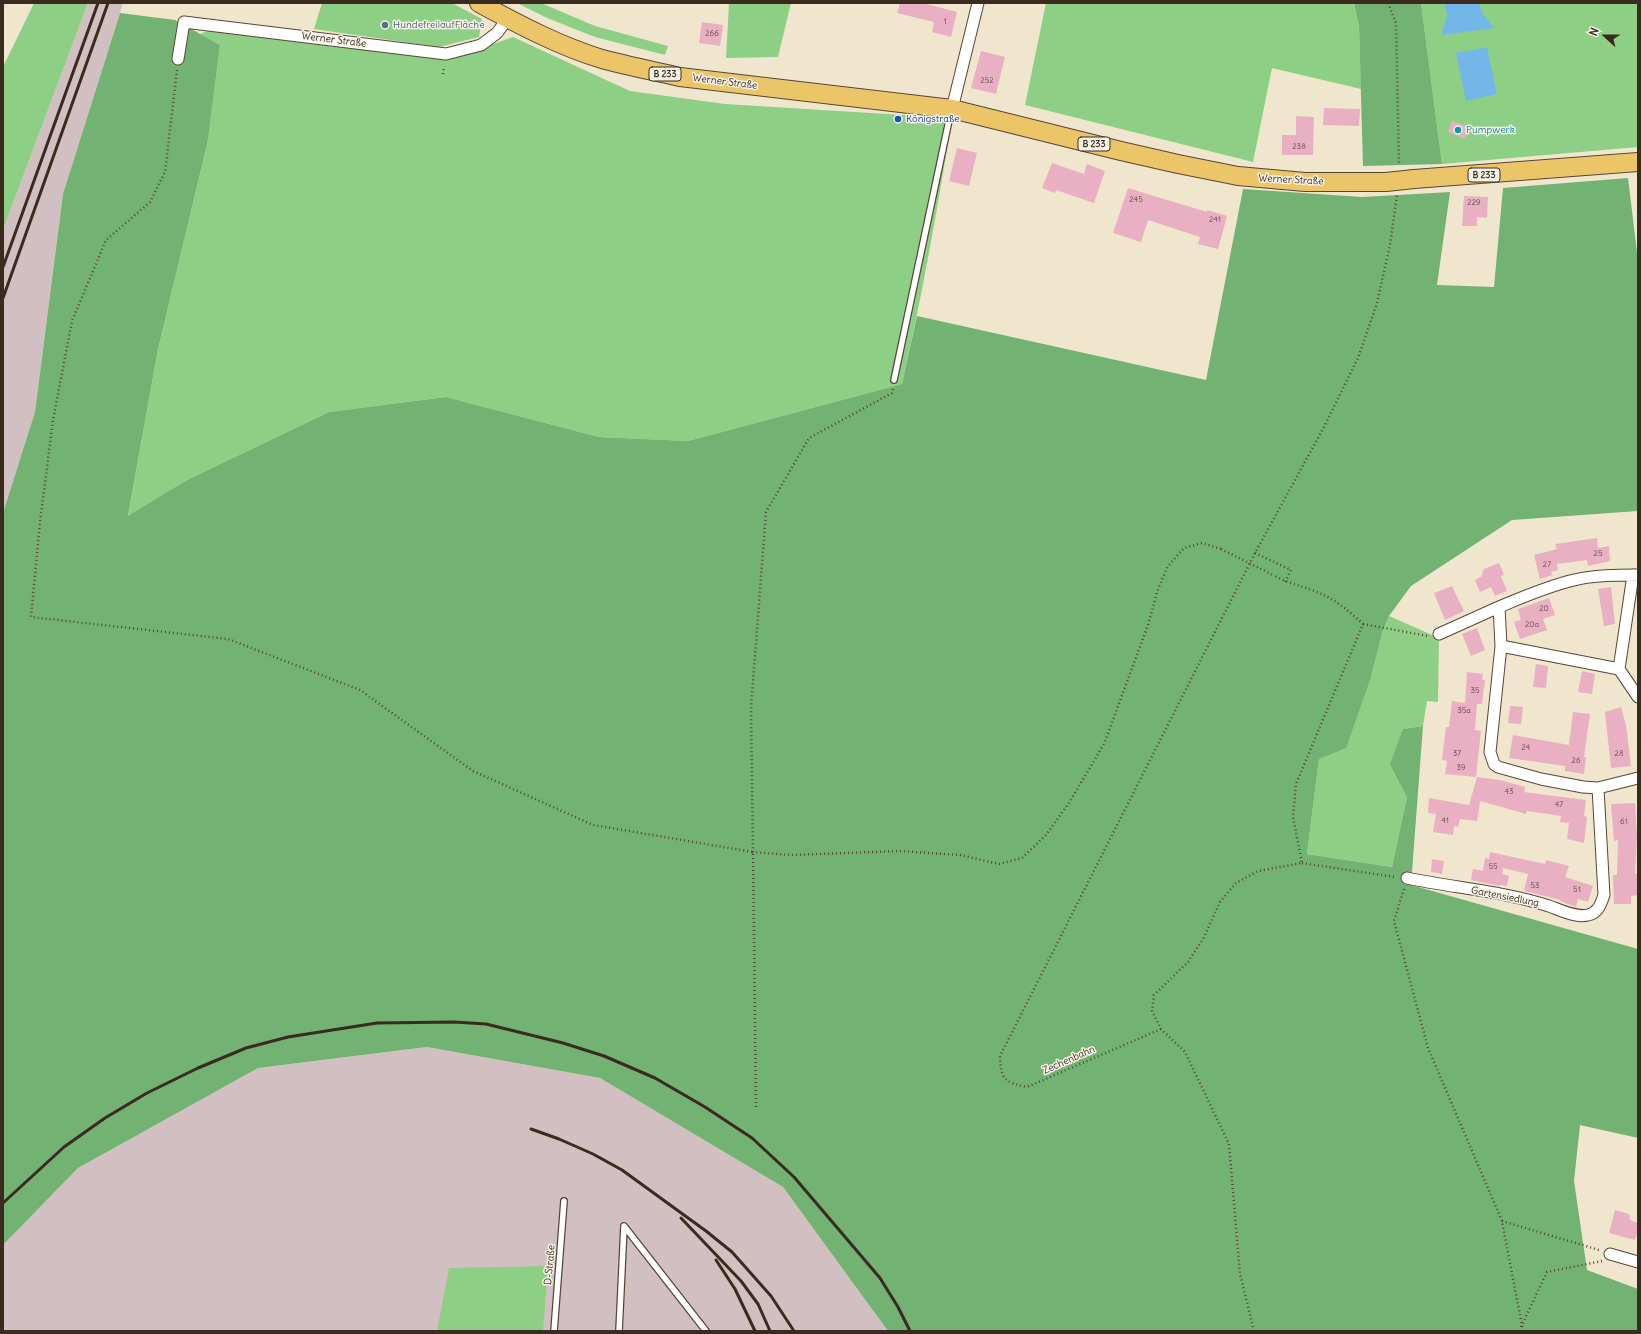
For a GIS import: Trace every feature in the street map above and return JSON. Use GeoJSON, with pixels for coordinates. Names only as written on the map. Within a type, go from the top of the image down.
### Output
{"type":"FeatureCollection","features":[{"type":"Feature","properties":{"kind":"main road","name":"Werner Straße"},"geometry":{"type":"LineString","coordinates":[[478,3],[557,41],[601,58],[639,69],[680,77],[952,109],[1122,152],[1219,173],[1305,182],[1392,186],[1414,180],[1638,162]]}},
{"type":"Feature","properties":{"kind":"street"},"geometry":{"type":"LineString","coordinates":[[952,109],[978,3]]}},
{"type":"Feature","properties":{"kind":"street","name":"Werner Straße"},"geometry":{"type":"LineString","coordinates":[[178,59],[184,22],[446,54],[481,45],[497,33],[508,18]]}},
{"type":"Feature","properties":{"kind":"street"},"geometry":{"type":"LineString","coordinates":[[1439,634],[1528,595],[1575,580],[1604,576],[1636,575],[1618,669]]}},
{"type":"Feature","properties":{"kind":"street"},"geometry":{"type":"LineString","coordinates":[[1499,607],[1501,646],[1490,752],[1494,764],[1498,767],[1541,779],[1583,787],[1598,788],[1638,778]]}},
{"type":"Feature","properties":{"kind":"street"},"geometry":{"type":"LineString","coordinates":[[1501,646],[1618,669],[1638,697]]}},
{"type":"Feature","properties":{"kind":"street","name":"Gartensiedlung"},"geometry":{"type":"LineString","coordinates":[[1407,878],[1532,901],[1579,916],[1596,912],[1601,905],[1604,895],[1598,788]]}},
{"type":"Feature","properties":{"kind":"street"},"geometry":{"type":"LineString","coordinates":[[1610,1254],[1638,1262]]}},
{"type":"Feature","properties":{"kind":"lane"},"geometry":{"type":"LineString","coordinates":[[894,380],[952,109]]}},
{"type":"Feature","properties":{"kind":"lane","name":"D-Straße"},"geometry":{"type":"LineString","coordinates":[[554,1331],[564,1200]]}},
{"type":"Feature","properties":{"kind":"lane"},"geometry":{"type":"LineString","coordinates":[[619,1331],[624,1226],[706,1331]]}},
{"type":"Feature","properties":{"kind":"path"},"geometry":{"type":"LineString","coordinates":[[1388,3],[1396,23],[1399,154]]}},
{"type":"Feature","properties":{"kind":"path"},"geometry":{"type":"LineString","coordinates":[[178,59],[165,172],[150,202],[106,240],[72,321],[53,420],[40,522],[31,617],[228,639],[360,690],[473,771],[593,825],[753,852],[792,855],[900,851],[960,855],[999,864],[1022,858],[1046,835],[1064,810],[1104,744],[1148,626],[1158,589],[1168,566],[1184,548],[1202,543],[1221,549],[1285,582],[1317,592],[1344,606],[1364,624],[1427,636],[1439,634]]}},
{"type":"Feature","properties":{"kind":"path"},"geometry":{"type":"LineString","coordinates":[[1285,582],[1291,570],[1255,553],[1324,427],[1358,358],[1377,304],[1390,245],[1392,186]]}},
{"type":"Feature","properties":{"kind":"path"},"geometry":{"type":"LineString","coordinates":[[756,1110],[750,708],[766,512],[809,438],[892,394],[894,380]]}},
{"type":"Feature","properties":{"kind":"path","name":"Zechenbahn"},"geometry":{"type":"LineString","coordinates":[[1161,1029],[1027,1087],[1010,1083],[1001,1072],[1000,1056],[1255,553]]}},
{"type":"Feature","properties":{"kind":"path"},"geometry":{"type":"LineString","coordinates":[[1302,863],[1293,817],[1296,784],[1364,624]]}},
{"type":"Feature","properties":{"kind":"path"},"geometry":{"type":"LineString","coordinates":[[1254,1331],[1240,1274],[1229,1144],[1185,1052],[1161,1029],[1152,1011],[1154,995],[1188,962],[1203,939],[1220,902],[1236,883],[1258,872],[1302,863],[1407,878],[1394,921],[1428,1048],[1502,1221],[1521,1328],[1523,1331]]}},
{"type":"Feature","properties":{"kind":"path"},"geometry":{"type":"LineString","coordinates":[[1502,1221],[1610,1254]]}},
{"type":"Feature","properties":{"kind":"path"},"geometry":{"type":"LineString","coordinates":[[1521,1328],[1547,1272],[1621,1257]]}},
{"type":"Feature","properties":{"kind":"shaded area"},"geometry":{"type":"Polygon","coordinates":[[[88,3],[123,3],[63,194],[35,412],[3,513],[3,230],[88,3]]]}},
{"type":"Feature","properties":{"kind":"shaded area"},"geometry":{"type":"Polygon","coordinates":[[[427,1047],[600,1078],[783,1187],[888,1331],[3,1331],[3,1245],[78,1168],[258,1068],[427,1047]]]}},
{"type":"Feature","properties":{"kind":"green space"},"geometry":{"type":"Polygon","coordinates":[[[34,3],[88,3],[3,230],[3,67],[34,3]]]}},
{"type":"Feature","properties":{"kind":"green space"},"geometry":{"type":"Polygon","coordinates":[[[322,3],[452,3],[482,19],[479,37],[439,47],[314,29],[322,3]]]}},
{"type":"Feature","properties":{"kind":"green space"},"geometry":{"type":"Polygon","coordinates":[[[517,3],[541,3],[595,26],[668,46],[665,55],[595,37],[547,18],[517,3]]]}},
{"type":"Feature","properties":{"kind":"green space"},"geometry":{"type":"Polygon","coordinates":[[[729,3],[791,3],[778,57],[726,58],[729,3]]]}},
{"type":"Feature","properties":{"kind":"green space"},"geometry":{"type":"Polygon","coordinates":[[[1046,3],[1354,3],[1359,26],[1361,89],[1272,68],[1253,162],[1025,105],[1046,3]]]}},
{"type":"Feature","properties":{"kind":"green space"},"geometry":{"type":"Polygon","coordinates":[[[1354,3],[1421,3],[1442,164],[1363,166],[1359,26],[1354,3]]]}},
{"type":"Feature","properties":{"kind":"green space"},"geometry":{"type":"Polygon","coordinates":[[[1421,3],[1638,3],[1638,147],[1442,164],[1421,3]]]}},
{"type":"Feature","properties":{"kind":"green space"},"geometry":{"type":"Polygon","coordinates":[[[120,13],[175,20],[220,45],[208,140],[158,349],[128,516],[187,480],[329,412],[446,397],[599,437],[688,441],[902,384],[917,316],[1206,380],[1243,189],[1362,197],[1450,192],[1437,285],[1494,287],[1503,188],[1628,178],[1638,261],[1638,511],[1512,520],[1411,586],[1389,616],[1383,630],[1371,677],[1346,748],[1319,759],[1307,854],[1392,867],[1407,797],[1390,764],[1403,729],[1423,726],[1411,885],[1638,949],[1638,1138],[1580,1125],[1574,1181],[1587,1270],[1638,1289],[1638,1331],[888,1331],[783,1187],[600,1078],[427,1047],[258,1068],[78,1168],[3,1245],[3,513],[35,412],[63,194],[120,13]]]}},
{"type":"Feature","properties":{"kind":"green space"},"geometry":{"type":"Polygon","coordinates":[[[213,29],[449,60],[513,37],[630,91],[725,104],[952,118],[929,251],[902,384],[688,441],[599,437],[446,397],[329,412],[187,480],[128,517],[158,349],[208,140],[220,45],[200,34],[213,29]]]}},
{"type":"Feature","properties":{"kind":"green space"},"geometry":{"type":"Polygon","coordinates":[[[1389,616],[1439,638],[1438,702],[1427,701],[1423,726],[1403,729],[1407,797],[1392,867],[1307,854],[1319,759],[1371,677],[1383,630],[1389,616]]]}},
{"type":"Feature","properties":{"kind":"green space"},"geometry":{"type":"Polygon","coordinates":[[[548,1266],[543,1331],[437,1331],[449,1268],[548,1266]]]}},
{"type":"Feature","properties":{"kind":"water"},"geometry":{"type":"Polygon","coordinates":[[[1444,3],[1479,3],[1482,13],[1494,28],[1441,35],[1447,15],[1444,3]]]}},
{"type":"Feature","properties":{"kind":"water"},"geometry":{"type":"Polygon","coordinates":[[[1487,47],[1497,94],[1466,101],[1456,53],[1487,47]]]}},
{"type":"Feature","properties":{"kind":"building"},"geometry":{"type":"Polygon","coordinates":[[[900,3],[923,3],[957,12],[951,37],[932,32],[934,22],[897,13],[900,3]]]}},
{"type":"Feature","properties":{"kind":"building"},"geometry":{"type":"Polygon","coordinates":[[[702,22],[723,25],[720,46],[699,43],[702,22]]]}},
{"type":"Feature","properties":{"kind":"building"},"geometry":{"type":"Polygon","coordinates":[[[981,51],[1005,57],[996,94],[971,88],[981,51]]]}},
{"type":"Feature","properties":{"kind":"building"},"geometry":{"type":"Polygon","coordinates":[[[1324,108],[1360,109],[1359,126],[1323,125],[1324,108]]]}},
{"type":"Feature","properties":{"kind":"building"},"geometry":{"type":"Polygon","coordinates":[[[1296,116],[1314,117],[1313,155],[1282,155],[1282,135],[1296,135],[1296,116]]]}},
{"type":"Feature","properties":{"kind":"building","name":"Pumpwerk"},"geometry":{"type":"Polygon","coordinates":[[[1452,121],[1469,127],[1465,139],[1448,132],[1452,121]]]}},
{"type":"Feature","properties":{"kind":"building"},"geometry":{"type":"Polygon","coordinates":[[[957,148],[977,153],[969,186],[949,181],[957,148]]]}},
{"type":"Feature","properties":{"kind":"building"},"geometry":{"type":"Polygon","coordinates":[[[1052,163],[1084,174],[1087,164],[1105,171],[1094,203],[1056,190],[1055,193],[1042,188],[1052,163]]]}},
{"type":"Feature","properties":{"kind":"building"},"geometry":{"type":"Polygon","coordinates":[[[1128,188],[1207,212],[1207,210],[1227,216],[1218,249],[1198,244],[1200,237],[1148,220],[1141,242],[1113,233],[1128,188]]]}},
{"type":"Feature","properties":{"kind":"building"},"geometry":{"type":"Polygon","coordinates":[[[1464,196],[1488,197],[1487,218],[1477,217],[1477,226],[1462,226],[1464,196]]]}},
{"type":"Feature","properties":{"kind":"building"},"geometry":{"type":"Polygon","coordinates":[[[1597,538],[1598,548],[1609,546],[1610,561],[1588,566],[1587,560],[1557,564],[1558,570],[1551,572],[1552,575],[1540,579],[1534,555],[1557,549],[1555,544],[1597,538]]]}},
{"type":"Feature","properties":{"kind":"building"},"geometry":{"type":"Polygon","coordinates":[[[1499,563],[1504,575],[1501,576],[1507,591],[1495,596],[1491,587],[1480,592],[1475,580],[1481,577],[1484,569],[1499,563]]]}},
{"type":"Feature","properties":{"kind":"building"},"geometry":{"type":"Polygon","coordinates":[[[1452,586],[1464,611],[1445,620],[1434,593],[1452,586]]]}},
{"type":"Feature","properties":{"kind":"building"},"geometry":{"type":"Polygon","coordinates":[[[1611,587],[1615,624],[1604,626],[1598,589],[1611,587]]]}},
{"type":"Feature","properties":{"kind":"building"},"geometry":{"type":"Polygon","coordinates":[[[1549,598],[1555,615],[1543,619],[1547,630],[1520,639],[1514,622],[1521,620],[1518,609],[1549,598]]]}},
{"type":"Feature","properties":{"kind":"building"},"geometry":{"type":"Polygon","coordinates":[[[1477,628],[1485,650],[1471,656],[1462,634],[1477,628]]]}},
{"type":"Feature","properties":{"kind":"building"},"geometry":{"type":"Polygon","coordinates":[[[1536,664],[1548,666],[1546,688],[1533,687],[1536,664]]]}},
{"type":"Feature","properties":{"kind":"building"},"geometry":{"type":"Polygon","coordinates":[[[1582,671],[1595,674],[1592,694],[1578,692],[1582,671]]]}},
{"type":"Feature","properties":{"kind":"building"},"geometry":{"type":"Polygon","coordinates":[[[1467,672],[1483,674],[1482,680],[1485,680],[1482,704],[1477,704],[1475,730],[1481,731],[1476,777],[1445,774],[1447,761],[1442,760],[1446,727],[1449,727],[1452,701],[1465,703],[1467,672]]]}},
{"type":"Feature","properties":{"kind":"building"},"geometry":{"type":"Polygon","coordinates":[[[1510,706],[1523,707],[1521,724],[1508,723],[1510,706]]]}},
{"type":"Feature","properties":{"kind":"building"},"geometry":{"type":"Polygon","coordinates":[[[1621,707],[1626,725],[1631,766],[1611,768],[1605,712],[1621,707]]]}},
{"type":"Feature","properties":{"kind":"building"},"geometry":{"type":"Polygon","coordinates":[[[1573,712],[1590,714],[1584,757],[1586,757],[1584,774],[1565,771],[1565,766],[1509,758],[1513,735],[1569,745],[1573,712]]]}},
{"type":"Feature","properties":{"kind":"building"},"geometry":{"type":"Polygon","coordinates":[[[1477,777],[1500,780],[1525,787],[1524,792],[1586,800],[1584,816],[1587,817],[1584,843],[1567,839],[1569,823],[1560,822],[1561,816],[1527,811],[1526,814],[1480,801],[1477,821],[1460,819],[1458,827],[1454,826],[1453,835],[1433,832],[1436,814],[1428,813],[1429,798],[1469,805],[1477,777]]]}},
{"type":"Feature","properties":{"kind":"building"},"geometry":{"type":"Polygon","coordinates":[[[1635,803],[1637,837],[1635,874],[1638,873],[1638,895],[1631,896],[1631,904],[1614,904],[1613,875],[1617,875],[1618,840],[1614,841],[1611,804],[1635,803]]]}},
{"type":"Feature","properties":{"kind":"building"},"geometry":{"type":"Polygon","coordinates":[[[1490,852],[1545,864],[1546,860],[1569,866],[1565,877],[1593,886],[1588,902],[1578,899],[1576,907],[1560,901],[1561,900],[1524,891],[1528,874],[1503,868],[1502,874],[1509,876],[1507,886],[1471,880],[1473,869],[1483,871],[1485,858],[1489,859],[1490,852]]]}},
{"type":"Feature","properties":{"kind":"building"},"geometry":{"type":"Polygon","coordinates":[[[1432,859],[1444,861],[1442,874],[1431,872],[1432,859]]]}},
{"type":"Feature","properties":{"kind":"building"},"geometry":{"type":"Polygon","coordinates":[[[1615,1210],[1629,1214],[1630,1220],[1638,1223],[1638,1230],[1635,1240],[1609,1233],[1615,1210]]]}},
{"type":"Feature","properties":{"kind":"railway"},"geometry":{"type":"LineString","coordinates":[[3,267],[98,3]]}},
{"type":"Feature","properties":{"kind":"railway"},"geometry":{"type":"LineString","coordinates":[[3,298],[108,3]]}},
{"type":"Feature","properties":{"kind":"railway"},"geometry":{"type":"LineString","coordinates":[[3,1203],[64,1147],[105,1118],[147,1093],[198,1068],[246,1048],[288,1037],[377,1023],[454,1022],[486,1024],[563,1043],[604,1056],[655,1078],[705,1107],[752,1138],[794,1177],[880,1278],[898,1307],[910,1331]]}},
{"type":"Feature","properties":{"kind":"railway"},"geometry":{"type":"LineString","coordinates":[[531,1129],[593,1154],[622,1170],[706,1231],[732,1252],[771,1296],[794,1331]]}},
{"type":"Feature","properties":{"kind":"railway"},"geometry":{"type":"LineString","coordinates":[[681,1218],[741,1281],[758,1304],[770,1331]]}},
{"type":"Feature","properties":{"kind":"railway"},"geometry":{"type":"LineString","coordinates":[[716,1260],[735,1289],[755,1331]]}},
{"type":"Feature","properties":{"kind":"place","name":"HundefreilaufFläche"},"geometry":{"type":"Point","coordinates":[385,25]}},
{"type":"Feature","properties":{"kind":"place","name":"Königstraße"},"geometry":{"type":"Point","coordinates":[898,119]}},
{"type":"Feature","properties":{"kind":"place","name":"Pumpwerk"},"geometry":{"type":"Point","coordinates":[1458,130]}}]}
